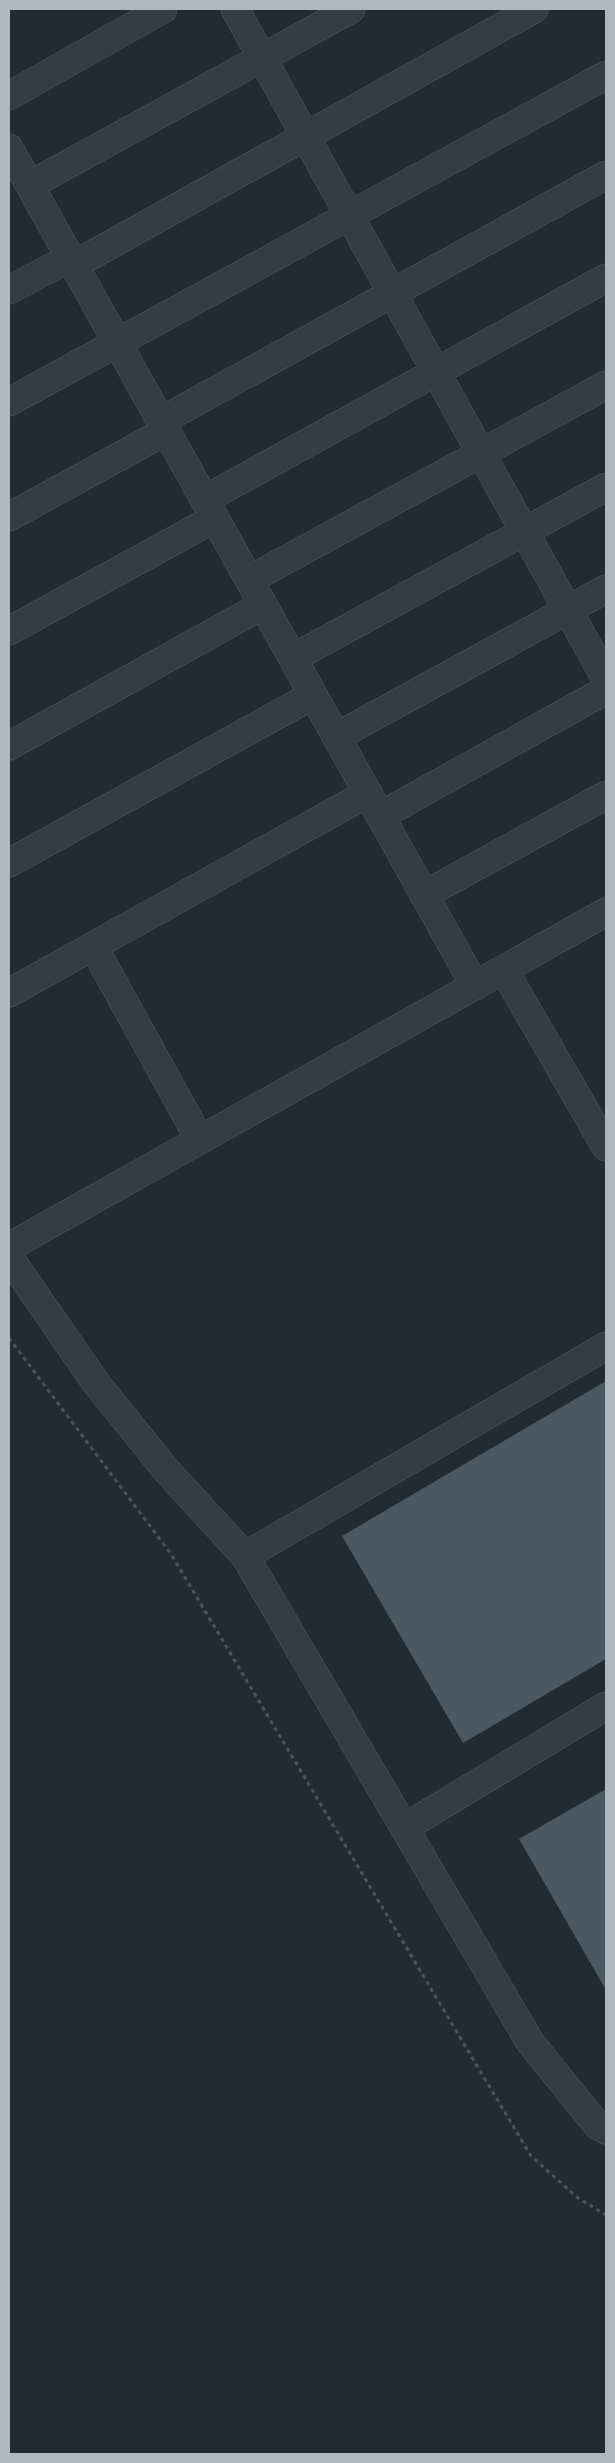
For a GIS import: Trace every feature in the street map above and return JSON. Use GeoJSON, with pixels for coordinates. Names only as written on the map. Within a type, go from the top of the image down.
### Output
{"type":"FeatureCollection","features":[{"type":"Feature","properties":{"kind":"lane"},"geometry":{"type":"LineString","coordinates":[[9,96],[163,9]]}},
{"type":"Feature","properties":{"kind":"lane"},"geometry":{"type":"LineString","coordinates":[[235,9],[606,679]]}},
{"type":"Feature","properties":{"kind":"lane"},"geometry":{"type":"LineString","coordinates":[[30,186],[351,9]]}},
{"type":"Feature","properties":{"kind":"lane"},"geometry":{"type":"LineString","coordinates":[[9,290],[72,261],[305,136],[534,9]]}},
{"type":"Feature","properties":{"kind":"lane"},"geometry":{"type":"LineString","coordinates":[[9,402],[606,74]]}},
{"type":"Feature","properties":{"kind":"lane"},"geometry":{"type":"LineString","coordinates":[[9,148],[475,986]]}},
{"type":"Feature","properties":{"kind":"lane"},"geometry":{"type":"LineString","coordinates":[[9,517],[392,292],[606,175]]}},
{"type":"Feature","properties":{"kind":"lane"},"geometry":{"type":"LineString","coordinates":[[9,631],[436,373],[606,278]]}},
{"type":"Feature","properties":{"kind":"lane"},"geometry":{"type":"LineString","coordinates":[[249,580],[606,385]]}},
{"type":"Feature","properties":{"kind":"lane"},"geometry":{"type":"LineString","coordinates":[[293,658],[606,486]]}},
{"type":"Feature","properties":{"kind":"lane"},"geometry":{"type":"LineString","coordinates":[[336,737],[606,589]]}},
{"type":"Feature","properties":{"kind":"lane"},"geometry":{"type":"LineString","coordinates":[[9,746],[263,605]]}},
{"type":"Feature","properties":{"kind":"lane"},"geometry":{"type":"LineString","coordinates":[[9,993],[93,946],[606,690]]}},
{"type":"Feature","properties":{"kind":"lane"},"geometry":{"type":"LineString","coordinates":[[9,863],[313,695]]}},
{"type":"Feature","properties":{"kind":"lane"},"geometry":{"type":"LineString","coordinates":[[424,895],[606,795]]}},
{"type":"Feature","properties":{"kind":"lane"},"geometry":{"type":"LineString","coordinates":[[9,1247],[606,912]]}},
{"type":"Feature","properties":{"kind":"lane"},"geometry":{"type":"LineString","coordinates":[[93,946],[200,1140]]}},
{"type":"Feature","properties":{"kind":"lane"},"geometry":{"type":"LineString","coordinates":[[504,970],[606,1147]]}},
{"type":"Feature","properties":{"kind":"lane"},"geometry":{"type":"LineString","coordinates":[[9,1257],[96,1383],[167,1472],[245,1556],[530,2042],[597,2125],[606,2130]]}},
{"type":"Feature","properties":{"kind":"lane"},"geometry":{"type":"LineString","coordinates":[[245,1556],[606,1346]]}},
{"type":"Feature","properties":{"kind":"lane"},"geometry":{"type":"LineString","coordinates":[[404,1828],[606,1706]]}},
{"type":"Feature","properties":{"kind":"path"},"geometry":{"type":"LineString","coordinates":[[9,1338],[171,1554],[531,2156],[578,2198],[606,2215]]}},
{"type":"Feature","properties":{"kind":"building"},"geometry":{"type":"Polygon","coordinates":[[[606,1381],[606,1659],[463,1743],[342,1536],[606,1381]]]}},
{"type":"Feature","properties":{"kind":"building"},"geometry":{"type":"Polygon","coordinates":[[[606,1789],[606,1990],[519,1839],[606,1789]]]}}]}
